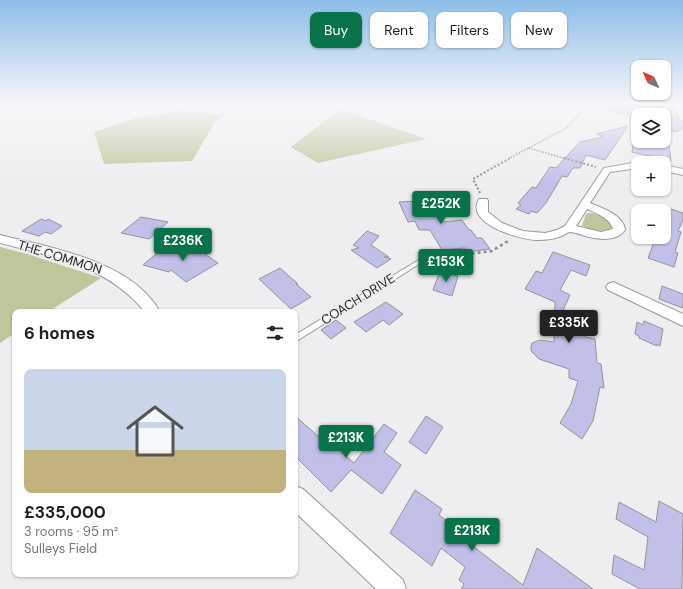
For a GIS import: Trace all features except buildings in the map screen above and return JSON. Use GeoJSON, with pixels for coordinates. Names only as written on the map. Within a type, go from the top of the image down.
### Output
{"type":"FeatureCollection","features":[{"type":"Feature","properties":{"kind":"street"},"geometry":{"type":"LineString","coordinates":[[483,200],[483,212],[494,224],[518,234],[545,237],[562,232],[569,228],[607,170],[631,166]]}},
{"type":"Feature","properties":{"kind":"street"},"geometry":{"type":"LineString","coordinates":[[671,169],[683,172]]}},
{"type":"Feature","properties":{"kind":"street"},"geometry":{"type":"LineString","coordinates":[[569,228],[590,234],[606,235],[619,230],[620,227],[610,217],[585,205]]}},
{"type":"Feature","properties":{"kind":"street","name":"THE COMMON"},"geometry":{"type":"LineString","coordinates":[[0,239],[65,256],[110,273],[134,290],[145,300],[151,309]]}},
{"type":"Feature","properties":{"kind":"street"},"geometry":{"type":"LineString","coordinates":[[613,287],[683,320]]}},
{"type":"Feature","properties":{"kind":"street"},"geometry":{"type":"LineString","coordinates":[[298,500],[394,589]]}},
{"type":"Feature","properties":{"kind":"lane","name":"COACH DRIVE"},"geometry":{"type":"LineString","coordinates":[[298,337],[422,260]]}},
{"type":"Feature","properties":{"kind":"path"},"geometry":{"type":"LineString","coordinates":[[483,200],[473,180],[527,148],[559,131]]}},
{"type":"Feature","properties":{"kind":"path"},"geometry":{"type":"LineString","coordinates":[[527,148],[607,170]]}},
{"type":"Feature","properties":{"kind":"path"},"geometry":{"type":"LineString","coordinates":[[422,260],[492,251],[518,234]]}},
{"type":"Feature","properties":{"kind":"green space"},"geometry":{"type":"Polygon","coordinates":[[[209,131],[192,161],[104,164],[94,132],[209,131]]]}},
{"type":"Feature","properties":{"kind":"green space"},"geometry":{"type":"Polygon","coordinates":[[[311,131],[404,131],[426,139],[318,163],[291,147],[311,131]]]}},
{"type":"Feature","properties":{"kind":"green space"},"geometry":{"type":"Polygon","coordinates":[[[586,214],[598,215],[607,221],[612,227],[611,229],[604,231],[596,230],[582,225],[586,214]]]}},
{"type":"Feature","properties":{"kind":"green space"},"geometry":{"type":"Polygon","coordinates":[[[0,247],[27,254],[101,278],[53,309],[12,309],[12,335],[0,343],[0,247]]]}}]}
